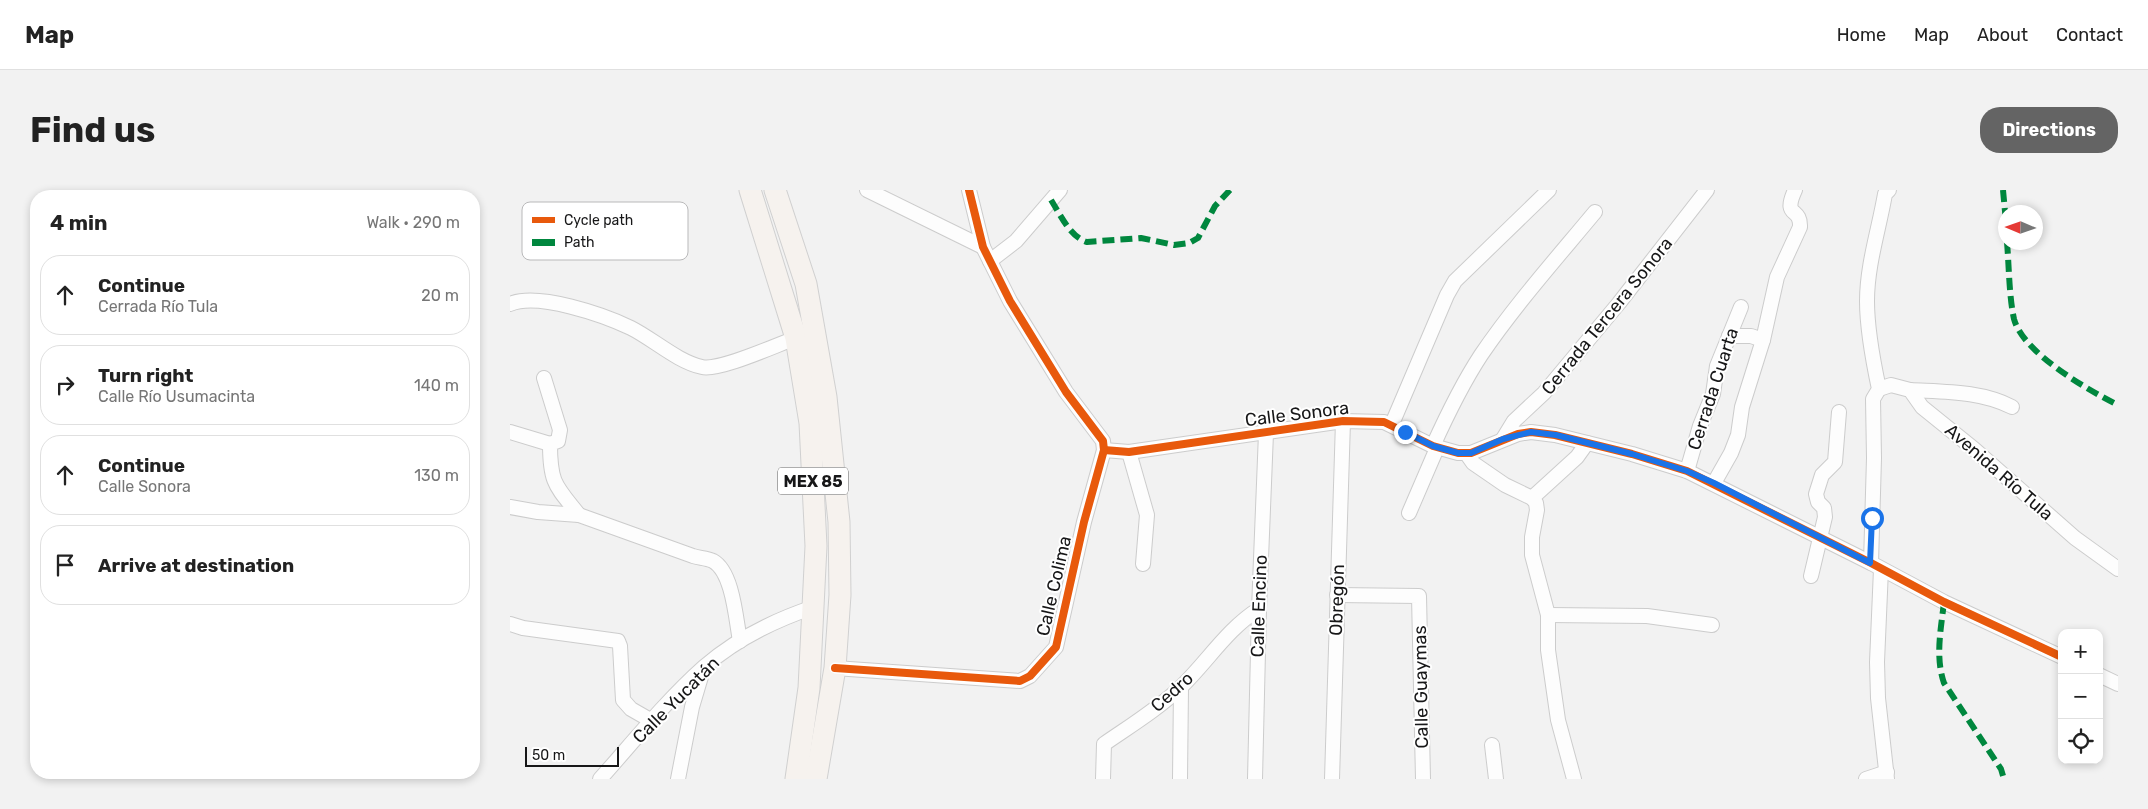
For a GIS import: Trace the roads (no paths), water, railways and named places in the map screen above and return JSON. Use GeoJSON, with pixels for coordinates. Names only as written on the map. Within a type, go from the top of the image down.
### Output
{"type":"FeatureCollection","features":[{"type":"Feature","properties":{"kind":"main road","name":"MEX 85"},"geometry":{"type":"LineString","coordinates":[[750,190],[796,338],[810,423],[816,546],[814,607],[809,688],[796,779]]}},
{"type":"Feature","properties":{"kind":"main road","name":"MEX 85"},"geometry":{"type":"LineString","coordinates":[[775,190],[806,284],[826,397],[839,522],[840,595],[835,668],[816,779]]}},
{"type":"Feature","properties":{"kind":"street"},"geometry":{"type":"LineString","coordinates":[[867,190],[983,247]]}},
{"type":"Feature","properties":{"kind":"street"},"geometry":{"type":"LineString","coordinates":[[889,190],[895,203]]}},
{"type":"Feature","properties":{"kind":"street"},"geometry":{"type":"LineString","coordinates":[[970,190],[983,247],[1010,300],[1066,392],[1103,441],[1104,450]]}},
{"type":"Feature","properties":{"kind":"street"},"geometry":{"type":"LineString","coordinates":[[990,261],[1016,241],[1060,190]]}},
{"type":"Feature","properties":{"kind":"street"},"geometry":{"type":"LineString","coordinates":[[1392,424],[1447,295],[1455,281],[1549,190]]}},
{"type":"Feature","properties":{"kind":"street","name":"Cerrada Tercera Sonora"},"geometry":{"type":"LineString","coordinates":[[1503,439],[1514,422],[1544,393],[1707,190]]}},
{"type":"Feature","properties":{"kind":"street"},"geometry":{"type":"LineString","coordinates":[[1714,483],[1732,453],[1738,435],[1742,407],[1763,340],[1777,277],[1800,227],[1800,219],[1790,208],[1790,201],[1795,190]]}},
{"type":"Feature","properties":{"kind":"street"},"geometry":{"type":"LineString","coordinates":[[1879,389],[1867,301],[1870,269],[1884,191]]}},
{"type":"Feature","properties":{"kind":"street"},"geometry":{"type":"LineString","coordinates":[[1409,513],[1455,399],[1480,356],[1510,314],[1595,212]]}},
{"type":"Feature","properties":{"kind":"street"},"geometry":{"type":"LineString","coordinates":[[510,304],[519,300],[563,304],[630,328],[703,368],[719,366],[796,338]]}},
{"type":"Feature","properties":{"kind":"street","name":"Cerrada Cuarta"},"geometry":{"type":"LineString","coordinates":[[1687,471],[1700,426],[1714,394],[1716,366],[1741,307]]}},
{"type":"Feature","properties":{"kind":"street"},"geometry":{"type":"LineString","coordinates":[[1729,336],[1740,334],[1763,340]]}},
{"type":"Feature","properties":{"kind":"street"},"geometry":{"type":"LineString","coordinates":[[510,432],[550,444],[558,441],[560,430],[544,378]]}},
{"type":"Feature","properties":{"kind":"street"},"geometry":{"type":"LineString","coordinates":[[1866,779],[1887,775],[1878,698],[1873,398],[1879,389],[1891,386],[1910,390],[1980,395],[1997,400],[2012,408]]}},
{"type":"Feature","properties":{"kind":"street","name":"Avenida Río Tula"},"geometry":{"type":"LineString","coordinates":[[1910,390],[1922,407],[1974,449],[2075,538],[2118,569]]}},
{"type":"Feature","properties":{"kind":"street"},"geometry":{"type":"LineString","coordinates":[[1811,576],[1825,512],[1818,502],[1816,494],[1821,477],[1835,462],[1839,412]]}},
{"type":"Feature","properties":{"kind":"street","name":"Calle Sonora"},"geometry":{"type":"LineString","coordinates":[[1104,450],[1129,452],[1343,421],[1372,420],[1392,424],[1435,447],[1458,453],[1471,453],[1503,439],[1531,432],[1556,435],[1632,454],[1687,471],[1714,483],[1944,602],[2058,655]]}},
{"type":"Feature","properties":{"kind":"street","name":"Obregón"},"geometry":{"type":"LineString","coordinates":[[1332,779],[1343,421]]}},
{"type":"Feature","properties":{"kind":"street","name":"Calle Encino"},"geometry":{"type":"LineString","coordinates":[[1255,779],[1266,433]]}},
{"type":"Feature","properties":{"kind":"street"},"geometry":{"type":"LineString","coordinates":[[1534,500],[1577,457],[1587,442]]}},
{"type":"Feature","properties":{"kind":"street"},"geometry":{"type":"LineString","coordinates":[[550,444],[550,468],[555,485],[579,516]]}},
{"type":"Feature","properties":{"kind":"street","name":"Calle Colima"},"geometry":{"type":"LineString","coordinates":[[835,668],[1020,681],[1030,676],[1056,647],[1084,522],[1104,450]]}},
{"type":"Feature","properties":{"kind":"street"},"geometry":{"type":"LineString","coordinates":[[1129,452],[1146,515],[1143,564]]}},
{"type":"Feature","properties":{"kind":"street"},"geometry":{"type":"LineString","coordinates":[[1466,453],[1473,463],[1505,486],[1534,500],[1537,510],[1532,537],[1532,555],[1548,615],[1548,650],[1558,720],[1574,779]]}},
{"type":"Feature","properties":{"kind":"street"},"geometry":{"type":"LineString","coordinates":[[510,507],[579,516],[713,561],[722,571],[728,582],[740,641]]}},
{"type":"Feature","properties":{"kind":"street","name":"Calle Guaymas"},"geometry":{"type":"LineString","coordinates":[[1337,595],[1419,596],[1424,779]]}},
{"type":"Feature","properties":{"kind":"street","name":"Calle Yucatán"},"geometry":{"type":"LineString","coordinates":[[600,779],[704,667],[740,641],[791,614],[814,607]]}},
{"type":"Feature","properties":{"kind":"street","name":"Cedro"},"geometry":{"type":"LineString","coordinates":[[1103,779],[1104,744],[1148,714],[1181,688],[1244,618],[1259,609]]}},
{"type":"Feature","properties":{"kind":"street"},"geometry":{"type":"LineString","coordinates":[[1548,615],[1647,616],[1712,625]]}},
{"type":"Feature","properties":{"kind":"street"},"geometry":{"type":"LineString","coordinates":[[510,624],[523,628],[618,641],[620,646],[623,700],[632,709],[652,721]]}},
{"type":"Feature","properties":{"kind":"street"},"geometry":{"type":"LineString","coordinates":[[678,779],[692,707],[704,667]]}},
{"type":"Feature","properties":{"kind":"street"},"geometry":{"type":"LineString","coordinates":[[2103,677],[2118,684]]}},
{"type":"Feature","properties":{"kind":"street"},"geometry":{"type":"LineString","coordinates":[[1180,779],[1181,688]]}},
{"type":"Feature","properties":{"kind":"street"},"geometry":{"type":"LineString","coordinates":[[1492,745],[1496,779]]}}]}
